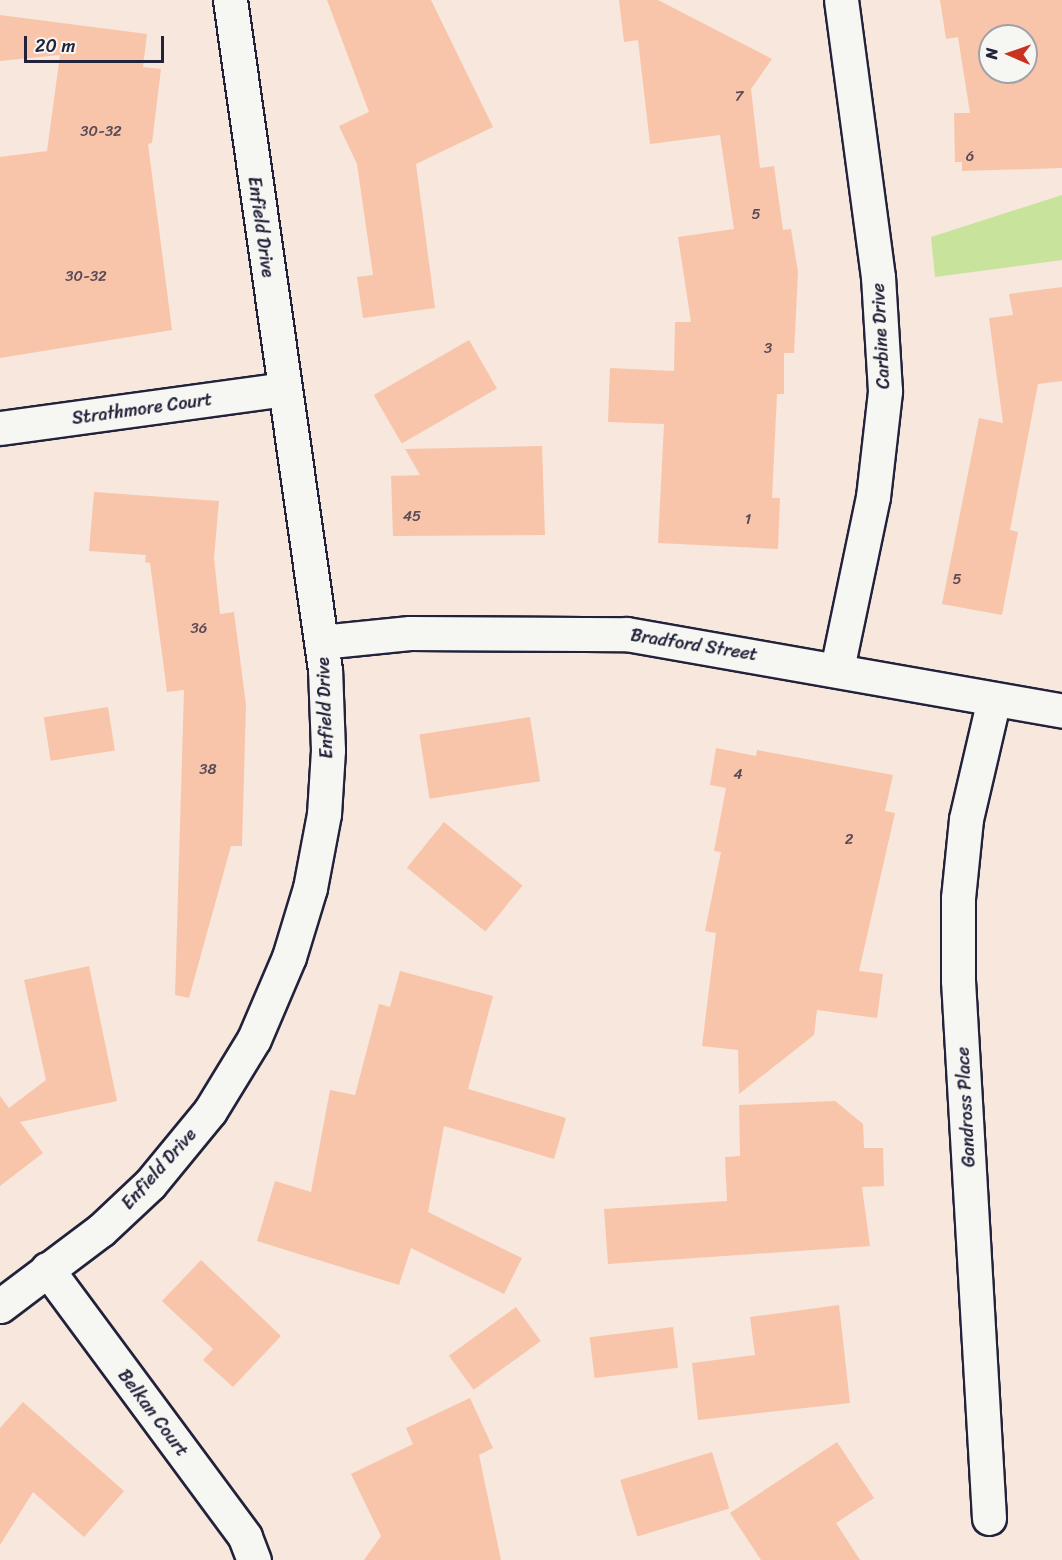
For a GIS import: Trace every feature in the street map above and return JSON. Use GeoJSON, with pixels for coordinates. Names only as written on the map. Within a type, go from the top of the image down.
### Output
{"type":"FeatureCollection","features":[{"type":"Feature","properties":{"kind":"street","name":"Enfield Drive"},"geometry":{"type":"LineString","coordinates":[[0,1306],[101,1230],[150,1184],[210,1112],[254,1039],[289,957],[310,888],[324,814],[328,750],[321,642],[230,0]]}},
{"type":"Feature","properties":{"kind":"street","name":"Carbine Drive"},"geometry":{"type":"LineString","coordinates":[[837,669],[873,497],[885,391],[878,277],[841,0]]}},
{"type":"Feature","properties":{"kind":"street","name":"Strathmore Court"},"geometry":{"type":"LineString","coordinates":[[0,428],[284,389]]}},
{"type":"Feature","properties":{"kind":"street","name":"Bradford Street"},"geometry":{"type":"LineString","coordinates":[[321,642],[410,633],[627,634],[837,669],[1062,711]]}},
{"type":"Feature","properties":{"kind":"street","name":"Gandross Place"},"geometry":{"type":"LineString","coordinates":[[989,1518],[959,992],[958,898],[966,819],[994,699]]}},
{"type":"Feature","properties":{"kind":"street","name":"Belkan Court"},"geometry":{"type":"LineString","coordinates":[[47,1269],[245,1537],[254,1560]]}},
{"type":"Feature","properties":{"kind":"green space"},"geometry":{"type":"Polygon","coordinates":[[[1062,195],[1062,260],[935,277],[931,237],[1062,195]]]}},
{"type":"Feature","properties":{"kind":"building"},"geometry":{"type":"Polygon","coordinates":[[[327,0],[431,0],[493,127],[416,164],[435,308],[363,318],[357,277],[373,275],[357,164],[339,126],[369,112],[327,0]]]}},
{"type":"Feature","properties":{"kind":"building"},"geometry":{"type":"Polygon","coordinates":[[[619,0],[658,0],[772,59],[751,89],[760,168],[774,166],[783,230],[791,229],[798,272],[794,353],[784,353],[784,394],[777,394],[772,498],[780,498],[778,549],[658,543],[664,424],[608,422],[610,368],[674,371],[675,322],[691,322],[678,237],[734,229],[720,135],[650,144],[638,40],[624,42],[619,0]]]}},
{"type":"Feature","properties":{"kind":"building"},"geometry":{"type":"Polygon","coordinates":[[[940,0],[1062,0],[1062,168],[962,171],[962,162],[955,162],[954,113],[970,113],[958,37],[946,39],[940,0]]]}},
{"type":"Feature","properties":{"kind":"building"},"geometry":{"type":"Polygon","coordinates":[[[0,15],[147,34],[143,67],[161,69],[152,143],[148,144],[172,330],[0,358],[0,157],[47,151],[60,55],[0,61],[0,15]]]}},
{"type":"Feature","properties":{"kind":"building"},"geometry":{"type":"Polygon","coordinates":[[[1062,287],[1062,381],[1038,384],[1010,530],[1018,532],[1002,615],[942,604],[979,418],[1003,423],[989,318],[1013,315],[1009,294],[1062,287]]]}},
{"type":"Feature","properties":{"kind":"building"},"geometry":{"type":"Polygon","coordinates":[[[469,340],[497,388],[402,443],[374,395],[469,340]]]}},
{"type":"Feature","properties":{"kind":"building"},"geometry":{"type":"Polygon","coordinates":[[[542,446],[545,535],[393,536],[391,476],[420,475],[405,449],[542,446]]]}},
{"type":"Feature","properties":{"kind":"building"},"geometry":{"type":"Polygon","coordinates":[[[94,492],[219,501],[214,558],[220,614],[234,612],[246,705],[242,846],[231,846],[189,998],[175,995],[184,690],[167,692],[150,563],[145,562],[146,555],[89,551],[94,492]]]}},
{"type":"Feature","properties":{"kind":"building"},"geometry":{"type":"Polygon","coordinates":[[[108,707],[115,750],[51,761],[44,717],[108,707]]]}},
{"type":"Feature","properties":{"kind":"building"},"geometry":{"type":"Polygon","coordinates":[[[530,717],[540,781],[430,799],[419,735],[530,717]]]}},
{"type":"Feature","properties":{"kind":"building"},"geometry":{"type":"Polygon","coordinates":[[[716,748],[756,756],[757,750],[893,775],[885,811],[895,813],[859,971],[883,974],[877,1018],[817,1010],[814,1035],[739,1094],[738,1050],[702,1046],[716,933],[705,931],[721,852],[714,851],[726,788],[710,785],[716,748]]]}},
{"type":"Feature","properties":{"kind":"building"},"geometry":{"type":"Polygon","coordinates":[[[444,822],[522,886],[485,931],[407,868],[444,822]]]}},
{"type":"Feature","properties":{"kind":"building"},"geometry":{"type":"Polygon","coordinates":[[[89,966],[117,1101],[20,1122],[43,1153],[0,1186],[0,1096],[9,1108],[46,1080],[24,980],[89,966]]]}},
{"type":"Feature","properties":{"kind":"building"},"geometry":{"type":"Polygon","coordinates":[[[400,971],[493,996],[468,1089],[566,1118],[554,1159],[444,1126],[428,1212],[522,1258],[504,1294],[411,1248],[399,1285],[257,1241],[275,1181],[311,1192],[330,1090],[355,1095],[379,1004],[390,1007],[400,971]]]}},
{"type":"Feature","properties":{"kind":"building"},"geometry":{"type":"Polygon","coordinates":[[[835,1101],[863,1124],[864,1148],[883,1148],[884,1186],[862,1187],[870,1246],[608,1264],[604,1209],[727,1201],[725,1157],[740,1156],[739,1105],[835,1101]]]}},
{"type":"Feature","properties":{"kind":"building"},"geometry":{"type":"Polygon","coordinates":[[[201,1260],[281,1336],[233,1387],[203,1360],[213,1349],[162,1301],[201,1260]]]}},
{"type":"Feature","properties":{"kind":"building"},"geometry":{"type":"Polygon","coordinates":[[[839,1305],[850,1403],[698,1420],[692,1363],[755,1355],[750,1317],[839,1305]]]}},
{"type":"Feature","properties":{"kind":"building"},"geometry":{"type":"Polygon","coordinates":[[[516,1307],[541,1341],[474,1390],[449,1356],[516,1307]]]}},
{"type":"Feature","properties":{"kind":"building"},"geometry":{"type":"Polygon","coordinates":[[[673,1327],[678,1368],[595,1378],[590,1337],[673,1327]]]}},
{"type":"Feature","properties":{"kind":"building"},"geometry":{"type":"Polygon","coordinates":[[[470,1398],[493,1448],[479,1455],[501,1560],[364,1560],[381,1536],[351,1474],[413,1444],[406,1428],[470,1398]]]}},
{"type":"Feature","properties":{"kind":"building"},"geometry":{"type":"Polygon","coordinates":[[[23,1402],[124,1491],[84,1537],[33,1492],[0,1545],[0,1428],[23,1402]]]}},
{"type":"Feature","properties":{"kind":"building"},"geometry":{"type":"Polygon","coordinates":[[[837,1442],[874,1498],[836,1523],[860,1560],[761,1560],[730,1513],[837,1442]]]}},
{"type":"Feature","properties":{"kind":"building"},"geometry":{"type":"Polygon","coordinates":[[[712,1452],[729,1508],[637,1536],[620,1480],[712,1452]]]}}]}
